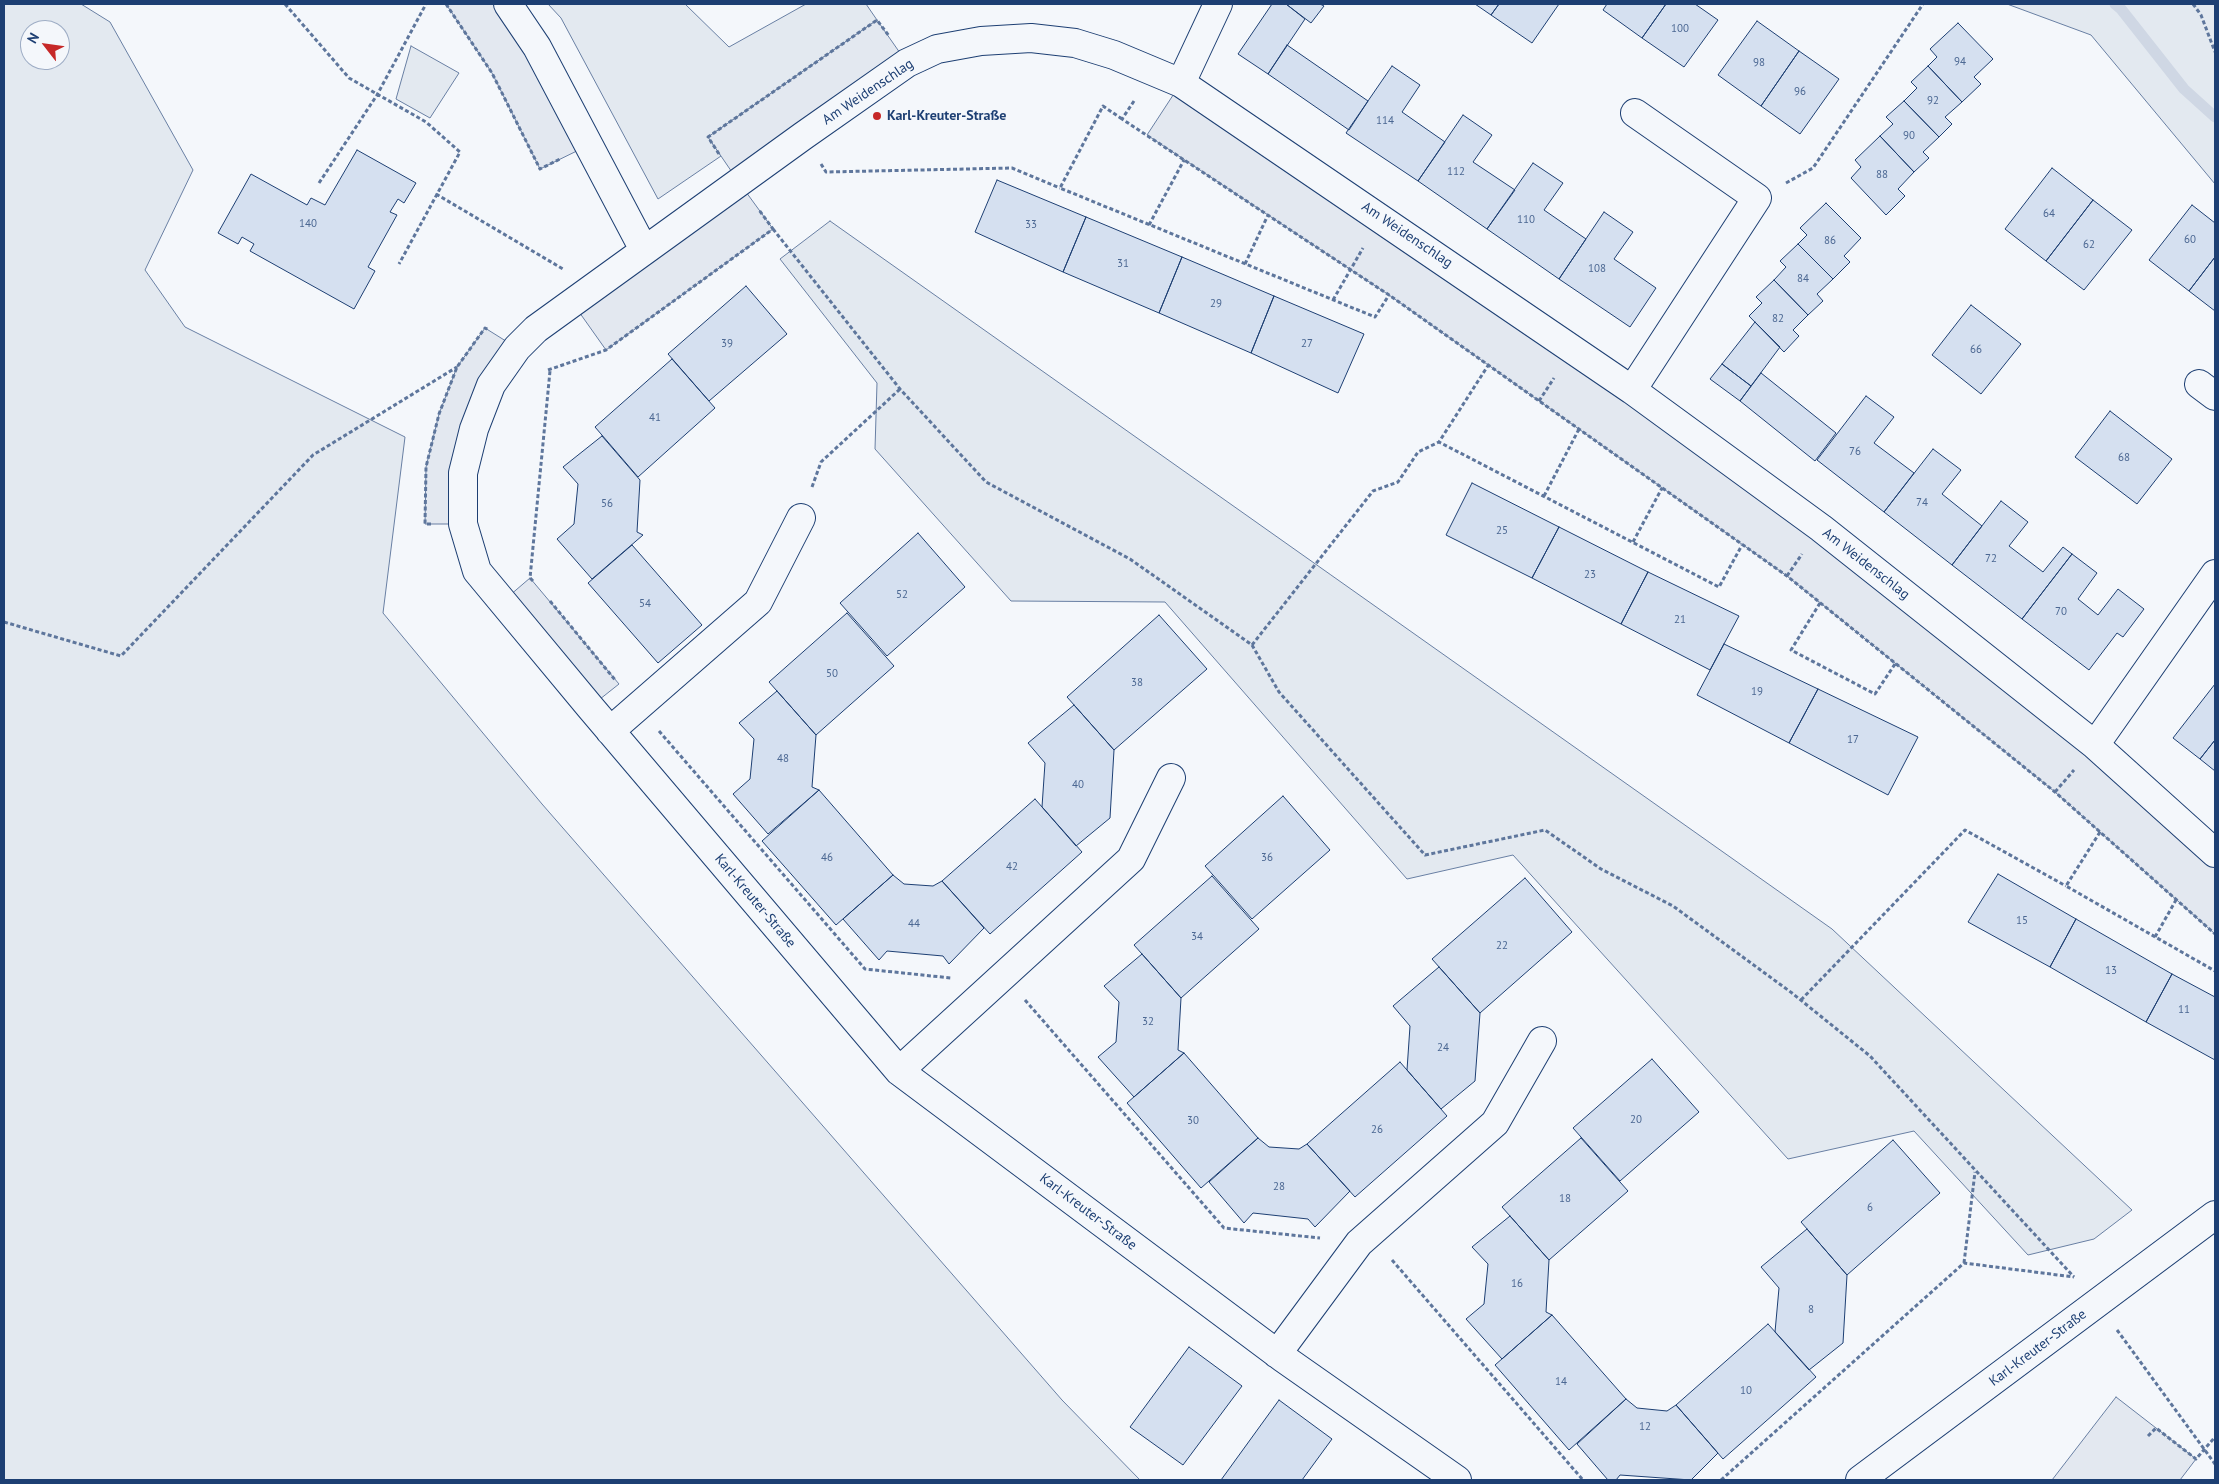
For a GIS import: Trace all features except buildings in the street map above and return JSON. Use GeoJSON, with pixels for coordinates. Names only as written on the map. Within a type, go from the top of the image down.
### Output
{"type":"FeatureCollection","features":[{"type":"Feature","properties":{"kind":"street"},"geometry":{"type":"LineString","coordinates":[[508,4],[537,47],[644,250]]}},
{"type":"Feature","properties":{"kind":"street"},"geometry":{"type":"LineString","coordinates":[[1181,83],[1218,4]]}},
{"type":"Feature","properties":{"kind":"street","name":"Am Weidenschlag"},"geometry":{"type":"LineString","coordinates":[[516,348],[536,329],[738,181],[907,63],[937,49],[981,41],[1031,38],[1075,43],[1114,55],[1181,83],[1632,390],[1821,528],[2095,746],[2215,853]]}},
{"type":"Feature","properties":{"kind":"street"},"geometry":{"type":"LineString","coordinates":[[1632,390],[1757,198],[1635,113]]}},
{"type":"Feature","properties":{"kind":"street","name":"Karl-Kreuter-Straße"},"geometry":{"type":"LineString","coordinates":[[516,348],[491,386],[474,429],[464,473],[463,524],[477,571],[610,731],[899,1071],[1277,1354],[1457,1480]]}},
{"type":"Feature","properties":{"kind":"street"},"geometry":{"type":"LineString","coordinates":[[610,731],[758,602],[801,518]]}},
{"type":"Feature","properties":{"kind":"street"},"geometry":{"type":"LineString","coordinates":[[2095,746],[2215,574]]}},
{"type":"Feature","properties":{"kind":"street"},"geometry":{"type":"LineString","coordinates":[[899,1071],[1131,859],[1171,778]]}},
{"type":"Feature","properties":{"kind":"street"},"geometry":{"type":"LineString","coordinates":[[1277,1354],[1359,1243],[1495,1123],[1542,1041]]}},
{"type":"Feature","properties":{"kind":"street","name":"Karl-Kreuter-Straße"},"geometry":{"type":"LineString","coordinates":[[1860,1480],[2215,1215]]}},
{"type":"Feature","properties":{"kind":"path"},"geometry":{"type":"LineString","coordinates":[[285,4],[349,78],[426,122],[460,152],[398,264]]}},
{"type":"Feature","properties":{"kind":"path"},"geometry":{"type":"LineString","coordinates":[[319,183],[378,94],[426,4]]}},
{"type":"Feature","properties":{"kind":"path"},"geometry":{"type":"LineString","coordinates":[[446,4],[492,73],[540,169],[589,145]]}},
{"type":"Feature","properties":{"kind":"path"},"geometry":{"type":"LineString","coordinates":[[1757,198],[1813,168],[1923,4]]}},
{"type":"Feature","properties":{"kind":"path"},"geometry":{"type":"LineString","coordinates":[[2193,4],[2201,15],[2215,52]]}},
{"type":"Feature","properties":{"kind":"path"},"geometry":{"type":"LineString","coordinates":[[907,63],[877,20],[708,137],[773,229],[900,389],[986,482],[1130,559],[1252,645],[1279,692],[1425,855],[1545,830],[1601,869],[1673,906],[1801,1000],[1870,1056],[2075,1278],[2098,1304],[2215,1464]]}},
{"type":"Feature","properties":{"kind":"path"},"geometry":{"type":"LineString","coordinates":[[1122,119],[1152,71]]}},
{"type":"Feature","properties":{"kind":"path"},"geometry":{"type":"LineString","coordinates":[[1060,188],[1103,106],[1389,295],[1742,545],[1820,603],[2055,792],[2215,934]]}},
{"type":"Feature","properties":{"kind":"path"},"geometry":{"type":"LineString","coordinates":[[803,136],[826,172],[1012,168],[1376,317],[1389,295]]}},
{"type":"Feature","properties":{"kind":"path"},"geometry":{"type":"LineString","coordinates":[[1150,225],[1184,160]]}},
{"type":"Feature","properties":{"kind":"path"},"geometry":{"type":"LineString","coordinates":[[436,194],[594,287]]}},
{"type":"Feature","properties":{"kind":"path"},"geometry":{"type":"LineString","coordinates":[[1245,264],[1268,216]]}},
{"type":"Feature","properties":{"kind":"path"},"geometry":{"type":"LineString","coordinates":[[516,348],[550,371],[606,350],[773,229]]}},
{"type":"Feature","properties":{"kind":"path"},"geometry":{"type":"LineString","coordinates":[[1333,300],[1349,269]]}},
{"type":"Feature","properties":{"kind":"path"},"geometry":{"type":"LineString","coordinates":[[1252,645],[1373,491],[1398,482],[1418,452],[1439,442],[1488,364]]}},
{"type":"Feature","properties":{"kind":"path"},"geometry":{"type":"LineString","coordinates":[[4,622],[121,656],[313,455],[457,367]]}},
{"type":"Feature","properties":{"kind":"path"},"geometry":{"type":"LineString","coordinates":[[822,462],[900,389]]}},
{"type":"Feature","properties":{"kind":"path"},"geometry":{"type":"LineString","coordinates":[[1544,496],[1579,429]]}},
{"type":"Feature","properties":{"kind":"path"},"geometry":{"type":"LineString","coordinates":[[1439,442],[1719,587],[1742,545]]}},
{"type":"Feature","properties":{"kind":"path"},"geometry":{"type":"LineString","coordinates":[[1633,542],[1662,488]]}},
{"type":"Feature","properties":{"kind":"path"},"geometry":{"type":"LineString","coordinates":[[1820,603],[1791,650],[1875,694],[1895,664]]}},
{"type":"Feature","properties":{"kind":"path"},"geometry":{"type":"LineString","coordinates":[[1801,1000],[1965,830],[2215,971]]}},
{"type":"Feature","properties":{"kind":"path"},"geometry":{"type":"LineString","coordinates":[[2066,886],[2100,832]]}},
{"type":"Feature","properties":{"kind":"path"},"geometry":{"type":"LineString","coordinates":[[2155,937],[2176,900]]}},
{"type":"Feature","properties":{"kind":"path"},"geometry":{"type":"LineString","coordinates":[[1721,1480],[1964,1263],[1975,1171]]}},
{"type":"Feature","properties":{"kind":"path"},"geometry":{"type":"LineString","coordinates":[[1964,1263],[2075,1278]]}},
{"type":"Feature","properties":{"kind":"path"},"geometry":{"type":"LineString","coordinates":[[2148,1436],[2156,1428],[2196,1459],[2205,1452],[2215,1437]]}},
{"type":"Feature","properties":{"kind":"shaded area"},"geometry":{"type":"Polygon","coordinates":[[[4,4],[81,4],[110,22],[193,170],[145,270],[185,327],[405,437],[383,613],[542,804],[1062,1400],[1140,1480],[4,1480],[4,4]]]}},
{"type":"Feature","properties":{"kind":"shaded area"},"geometry":{"type":"Polygon","coordinates":[[[446,4],[508,4],[589,145],[540,169],[492,73],[446,4]]]}},
{"type":"Feature","properties":{"kind":"shaded area"},"geometry":{"type":"Polygon","coordinates":[[[548,4],[685,4],[729,47],[806,4],[866,4],[877,20],[708,137],[721,156],[658,199],[561,18],[548,4]]]}},
{"type":"Feature","properties":{"kind":"shaded area"},"geometry":{"type":"Polygon","coordinates":[[[2007,4],[2215,4],[2215,184],[2091,35],[2007,4]]]}},
{"type":"Feature","properties":{"kind":"shaded area"},"geometry":{"type":"Polygon","coordinates":[[[877,20],[907,63],[738,181],[708,137],[877,20]]]}},
{"type":"Feature","properties":{"kind":"shaded area"},"geometry":{"type":"Polygon","coordinates":[[[411,46],[459,73],[430,118],[396,99],[411,46]]]}},
{"type":"Feature","properties":{"kind":"shaded area"},"geometry":{"type":"Polygon","coordinates":[[[1181,83],[1574,349],[2215,853],[2215,934],[2055,792],[1787,576],[1389,295],[1147,135],[1181,83]]]}},
{"type":"Feature","properties":{"kind":"shaded area"},"geometry":{"type":"Polygon","coordinates":[[[738,181],[773,229],[606,350],[572,302],[738,181]]]}},
{"type":"Feature","properties":{"kind":"shaded area"},"geometry":{"type":"Polygon","coordinates":[[[830,221],[1832,929],[2132,1210],[2094,1239],[2028,1255],[1914,1131],[1788,1159],[1513,855],[1407,879],[1165,602],[1011,601],[875,449],[877,383],[780,259],[830,221]]]}},
{"type":"Feature","properties":{"kind":"shaded area"},"geometry":{"type":"Polygon","coordinates":[[[485,328],[517,348],[491,385],[463,524],[425,524],[426,467],[439,414],[457,367],[485,328]]]}},
{"type":"Feature","properties":{"kind":"shaded area"},"geometry":{"type":"Polygon","coordinates":[[[530,578],[619,684],[590,707],[502,602],[530,578]]]}},
{"type":"Feature","properties":{"kind":"shaded area"},"geometry":{"type":"Polygon","coordinates":[[[2116,1397],[2196,1459],[2180,1480],[2052,1480],[2116,1397]]]}},
{"type":"Feature","properties":{"kind":"waterway"},"geometry":{"type":"LineString","coordinates":[[2115,4],[2121,9],[2184,89],[2215,117]]}},
{"type":"Feature","properties":{"kind":"place","name":"Karl-Kreuter-Straße"},"geometry":{"type":"Point","coordinates":[877,116]}}]}
